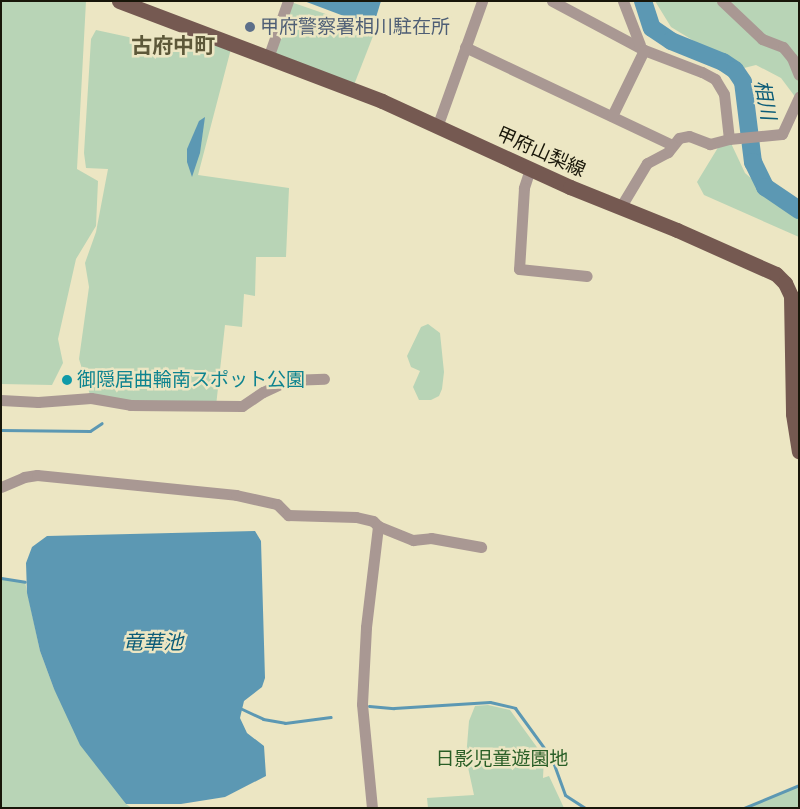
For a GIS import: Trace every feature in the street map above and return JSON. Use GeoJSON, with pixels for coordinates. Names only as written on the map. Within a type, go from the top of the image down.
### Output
{"type":"FeatureCollection","features":[{"type":"Feature","properties":{"kind":"main road","name":"甲府山梨線"},"geometry":{"type":"LineString","coordinates":[[121,2],[268,58],[437,127],[620,208],[763,267],[785,283],[793,314],[793,414],[799,452]]}},
{"type":"Feature","properties":{"kind":"street"},"geometry":{"type":"LineString","coordinates":[[268,58],[288,1]]}},
{"type":"Feature","properties":{"kind":"street"},"geometry":{"type":"LineString","coordinates":[[437,127],[482,1]]}},
{"type":"Feature","properties":{"kind":"street"},"geometry":{"type":"LineString","coordinates":[[552,1],[642,47],[715,79],[724,94],[728,110],[729,139]]}},
{"type":"Feature","properties":{"kind":"street"},"geometry":{"type":"LineString","coordinates":[[612,116],[642,47],[623,1]]}},
{"type":"Feature","properties":{"kind":"street"},"geometry":{"type":"LineString","coordinates":[[722,1],[762,39],[783,47],[792,58],[799,75]]}},
{"type":"Feature","properties":{"kind":"street"},"geometry":{"type":"LineString","coordinates":[[465,47],[672,144]]}},
{"type":"Feature","properties":{"kind":"street"},"geometry":{"type":"LineString","coordinates":[[620,208],[647,162],[664,155],[672,144],[684,136],[710,144],[729,139],[760,138],[782,134],[799,97]]}},
{"type":"Feature","properties":{"kind":"street"},"geometry":{"type":"LineString","coordinates":[[530,169],[524,188],[519,269],[587,276]]}},
{"type":"Feature","properties":{"kind":"street"},"geometry":{"type":"LineString","coordinates":[[1,400],[38,402],[92,398],[130,405],[242,406],[262,392],[289,380],[324,379]]}},
{"type":"Feature","properties":{"kind":"street"},"geometry":{"type":"LineString","coordinates":[[1,487],[24,477],[37,475],[228,494],[277,504],[288,514],[356,517],[373,521],[378,526],[413,540],[431,538],[481,547]]}},
{"type":"Feature","properties":{"kind":"street"},"geometry":{"type":"LineString","coordinates":[[372,808],[362,704],[366,627],[378,526]]}},
{"type":"Feature","properties":{"kind":"green space"},"geometry":{"type":"Polygon","coordinates":[[[1,1],[86,1],[77,169],[98,181],[96,226],[76,259],[58,339],[63,363],[52,385],[1,384],[1,1]]]}},
{"type":"Feature","properties":{"kind":"green space"},"geometry":{"type":"Polygon","coordinates":[[[288,1],[375,31],[352,90],[268,58],[288,1]]]}},
{"type":"Feature","properties":{"kind":"green space"},"geometry":{"type":"Polygon","coordinates":[[[655,1],[799,1],[799,102],[781,78],[756,65],[740,69],[671,27],[655,1]]]}},
{"type":"Feature","properties":{"kind":"green space"},"geometry":{"type":"Polygon","coordinates":[[[96,30],[193,51],[200,33],[232,45],[198,175],[289,188],[286,257],[256,257],[255,296],[244,294],[242,327],[225,325],[216,406],[91,398],[79,359],[89,287],[85,263],[96,232],[108,169],[86,168],[84,153],[91,39],[96,30]]]}},
{"type":"Feature","properties":{"kind":"green space"},"geometry":{"type":"Polygon","coordinates":[[[729,139],[745,173],[779,203],[799,212],[799,237],[704,195],[697,182],[722,141],[729,139]]]}},
{"type":"Feature","properties":{"kind":"green space"},"geometry":{"type":"Polygon","coordinates":[[[428,324],[440,333],[444,372],[442,389],[439,396],[431,400],[419,400],[413,387],[420,371],[411,367],[407,356],[421,327],[428,324]]]}},
{"type":"Feature","properties":{"kind":"green space"},"geometry":{"type":"Polygon","coordinates":[[[1,578],[25,582],[40,651],[54,689],[126,804],[132,808],[1,808],[1,578]]]}},
{"type":"Feature","properties":{"kind":"green space","name":"日影児童遊園地"},"geometry":{"type":"Polygon","coordinates":[[[488,705],[510,710],[544,757],[543,778],[549,776],[564,808],[428,808],[427,798],[474,795],[466,758],[469,721],[475,706],[488,705]]]}},
{"type":"Feature","properties":{"kind":"green space"},"geometry":{"type":"Polygon","coordinates":[[[799,785],[799,808],[744,808],[771,798],[799,785]]]}},
{"type":"Feature","properties":{"kind":"water"},"geometry":{"type":"Polygon","coordinates":[[[304,1],[381,1],[373,27],[304,1]]]}},
{"type":"Feature","properties":{"kind":"water"},"geometry":{"type":"Polygon","coordinates":[[[205,117],[200,153],[192,177],[187,162],[187,149],[199,121],[205,117]]]}},
{"type":"Feature","properties":{"kind":"water","name":"竜華池"},"geometry":{"type":"Polygon","coordinates":[[[255,531],[261,541],[265,678],[262,687],[244,701],[240,718],[247,733],[264,746],[266,776],[225,797],[181,804],[126,804],[80,745],[54,689],[40,651],[27,593],[26,563],[32,547],[47,536],[255,531]]]}},
{"type":"Feature","properties":{"kind":"waterway","name":"相川"},"geometry":{"type":"LineString","coordinates":[[643,1],[652,28],[671,41],[723,62],[735,70],[743,82],[753,162],[765,187],[799,210]]}},
{"type":"Feature","properties":{"kind":"waterway"},"geometry":{"type":"LineString","coordinates":[[1,430],[90,431],[102,423]]}},
{"type":"Feature","properties":{"kind":"waterway"},"geometry":{"type":"LineString","coordinates":[[1,578],[25,582]]}},
{"type":"Feature","properties":{"kind":"waterway"},"geometry":{"type":"LineString","coordinates":[[369,706],[394,708],[490,702],[515,708],[552,759],[565,795],[585,808]]}},
{"type":"Feature","properties":{"kind":"waterway"},"geometry":{"type":"LineString","coordinates":[[242,709],[263,719],[285,723],[331,717]]}},
{"type":"Feature","properties":{"kind":"waterway"},"geometry":{"type":"LineString","coordinates":[[744,808],[799,785]]}},
{"type":"Feature","properties":{"kind":"waterway"},"geometry":{"type":"LineString","coordinates":[[606,808],[621,808]]}},
{"type":"Feature","properties":{"kind":"place","name":"甲府警察署相川駐在所"},"geometry":{"type":"Point","coordinates":[250,27]}},
{"type":"Feature","properties":{"kind":"place","name":"御隠居曲輪南スポット公園"},"geometry":{"type":"Point","coordinates":[67,380]}},
{"type":"Feature","properties":{"kind":"district","name":"古府中町"},"geometry":{"type":"Point","coordinates":[173,46]}}]}
